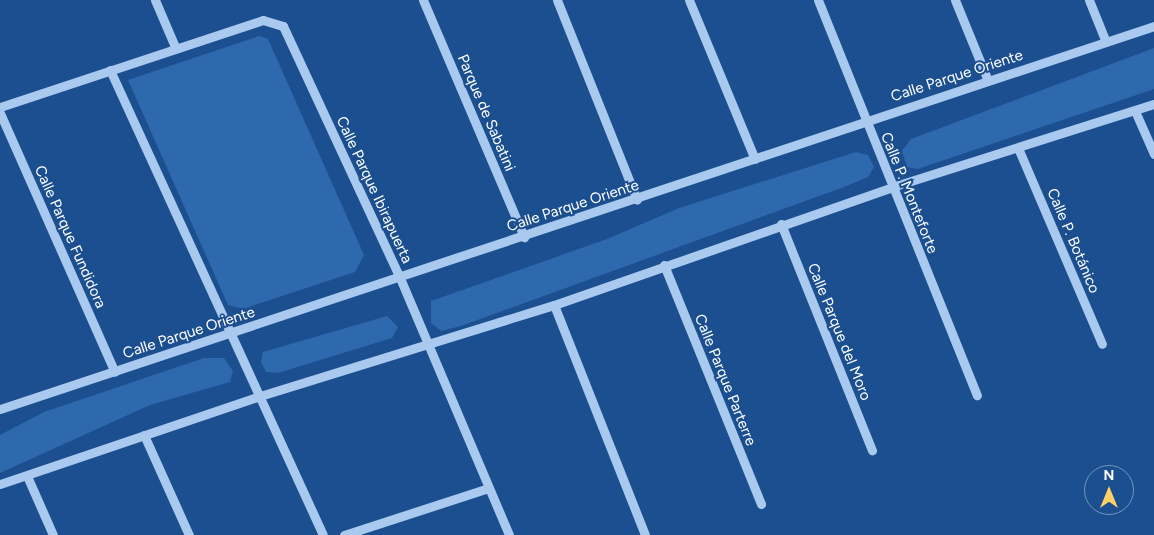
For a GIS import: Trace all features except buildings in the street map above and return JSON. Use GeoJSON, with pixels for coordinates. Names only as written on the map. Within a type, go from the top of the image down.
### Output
{"type":"FeatureCollection","features":[{"type":"Feature","properties":{"kind":"street"},"geometry":{"type":"LineString","coordinates":[[155,0],[176,49]]}},
{"type":"Feature","properties":{"kind":"street","name":"Parque de Sabatini"},"geometry":{"type":"LineString","coordinates":[[423,0],[524,237]]}},
{"type":"Feature","properties":{"kind":"street"},"geometry":{"type":"LineString","coordinates":[[557,0],[637,200]]}},
{"type":"Feature","properties":{"kind":"street"},"geometry":{"type":"LineString","coordinates":[[688,0],[755,159]]}},
{"type":"Feature","properties":{"kind":"street","name":"Calle P. Monteforte"},"geometry":{"type":"LineString","coordinates":[[818,0],[865,121],[977,395]]}},
{"type":"Feature","properties":{"kind":"street"},"geometry":{"type":"LineString","coordinates":[[954,0],[988,81]]}},
{"type":"Feature","properties":{"kind":"street"},"geometry":{"type":"LineString","coordinates":[[1089,0],[1106,42]]}},
{"type":"Feature","properties":{"kind":"street","name":"Calle Parque Ibirapuerta"},"geometry":{"type":"LineString","coordinates":[[0,107],[263,20],[284,26],[400,278],[509,535]]}},
{"type":"Feature","properties":{"kind":"street","name":"Calle Parque Oriente"},"geometry":{"type":"LineString","coordinates":[[1,407],[115,372],[637,200],[865,121],[1154,26]]}},
{"type":"Feature","properties":{"kind":"street"},"geometry":{"type":"LineString","coordinates":[[110,70],[233,333],[323,535]]}},
{"type":"Feature","properties":{"kind":"street"},"geometry":{"type":"LineString","coordinates":[[0,484],[260,396],[554,305],[781,224],[1154,104]]}},
{"type":"Feature","properties":{"kind":"street"},"geometry":{"type":"LineString","coordinates":[[1135,110],[1154,154]]}},
{"type":"Feature","properties":{"kind":"street","name":"Calle Parque Fundidora"},"geometry":{"type":"LineString","coordinates":[[0,113],[115,372]]}},
{"type":"Feature","properties":{"kind":"street","name":"Calle P. Botánico"},"geometry":{"type":"LineString","coordinates":[[1018,148],[1102,344]]}},
{"type":"Feature","properties":{"kind":"street","name":"Calle Parque del Moro"},"geometry":{"type":"LineString","coordinates":[[781,224],[872,450]]}},
{"type":"Feature","properties":{"kind":"street","name":"Calle Parque Parterre"},"geometry":{"type":"LineString","coordinates":[[664,266],[761,504]]}},
{"type":"Feature","properties":{"kind":"street"},"geometry":{"type":"LineString","coordinates":[[554,305],[645,535]]}},
{"type":"Feature","properties":{"kind":"street"},"geometry":{"type":"LineString","coordinates":[[144,435],[189,535]]}},
{"type":"Feature","properties":{"kind":"street"},"geometry":{"type":"LineString","coordinates":[[27,476],[54,535]]}},
{"type":"Feature","properties":{"kind":"street"},"geometry":{"type":"LineString","coordinates":[[344,535],[489,488]]}},
{"type":"Feature","properties":{"kind":"shaded area"},"geometry":{"type":"Polygon","coordinates":[[[259,36],[268,39],[364,255],[355,272],[243,309],[228,305],[128,80],[259,36]]]}},
{"type":"Feature","properties":{"kind":"shaded area"},"geometry":{"type":"Polygon","coordinates":[[[1154,48],[1154,89],[918,169],[907,167],[902,151],[911,139],[1154,48]]]}},
{"type":"Feature","properties":{"kind":"shaded area"},"geometry":{"type":"Polygon","coordinates":[[[856,152],[868,155],[874,167],[868,177],[844,187],[461,326],[441,331],[431,323],[431,301],[607,239],[679,208],[856,152]]]}},
{"type":"Feature","properties":{"kind":"shaded area"},"geometry":{"type":"Polygon","coordinates":[[[387,316],[398,327],[392,338],[278,373],[266,372],[261,362],[263,352],[387,316]]]}},
{"type":"Feature","properties":{"kind":"shaded area"},"geometry":{"type":"Polygon","coordinates":[[[204,358],[224,358],[233,371],[230,382],[150,405],[0,473],[0,435],[44,412],[204,358]]]}}]}
